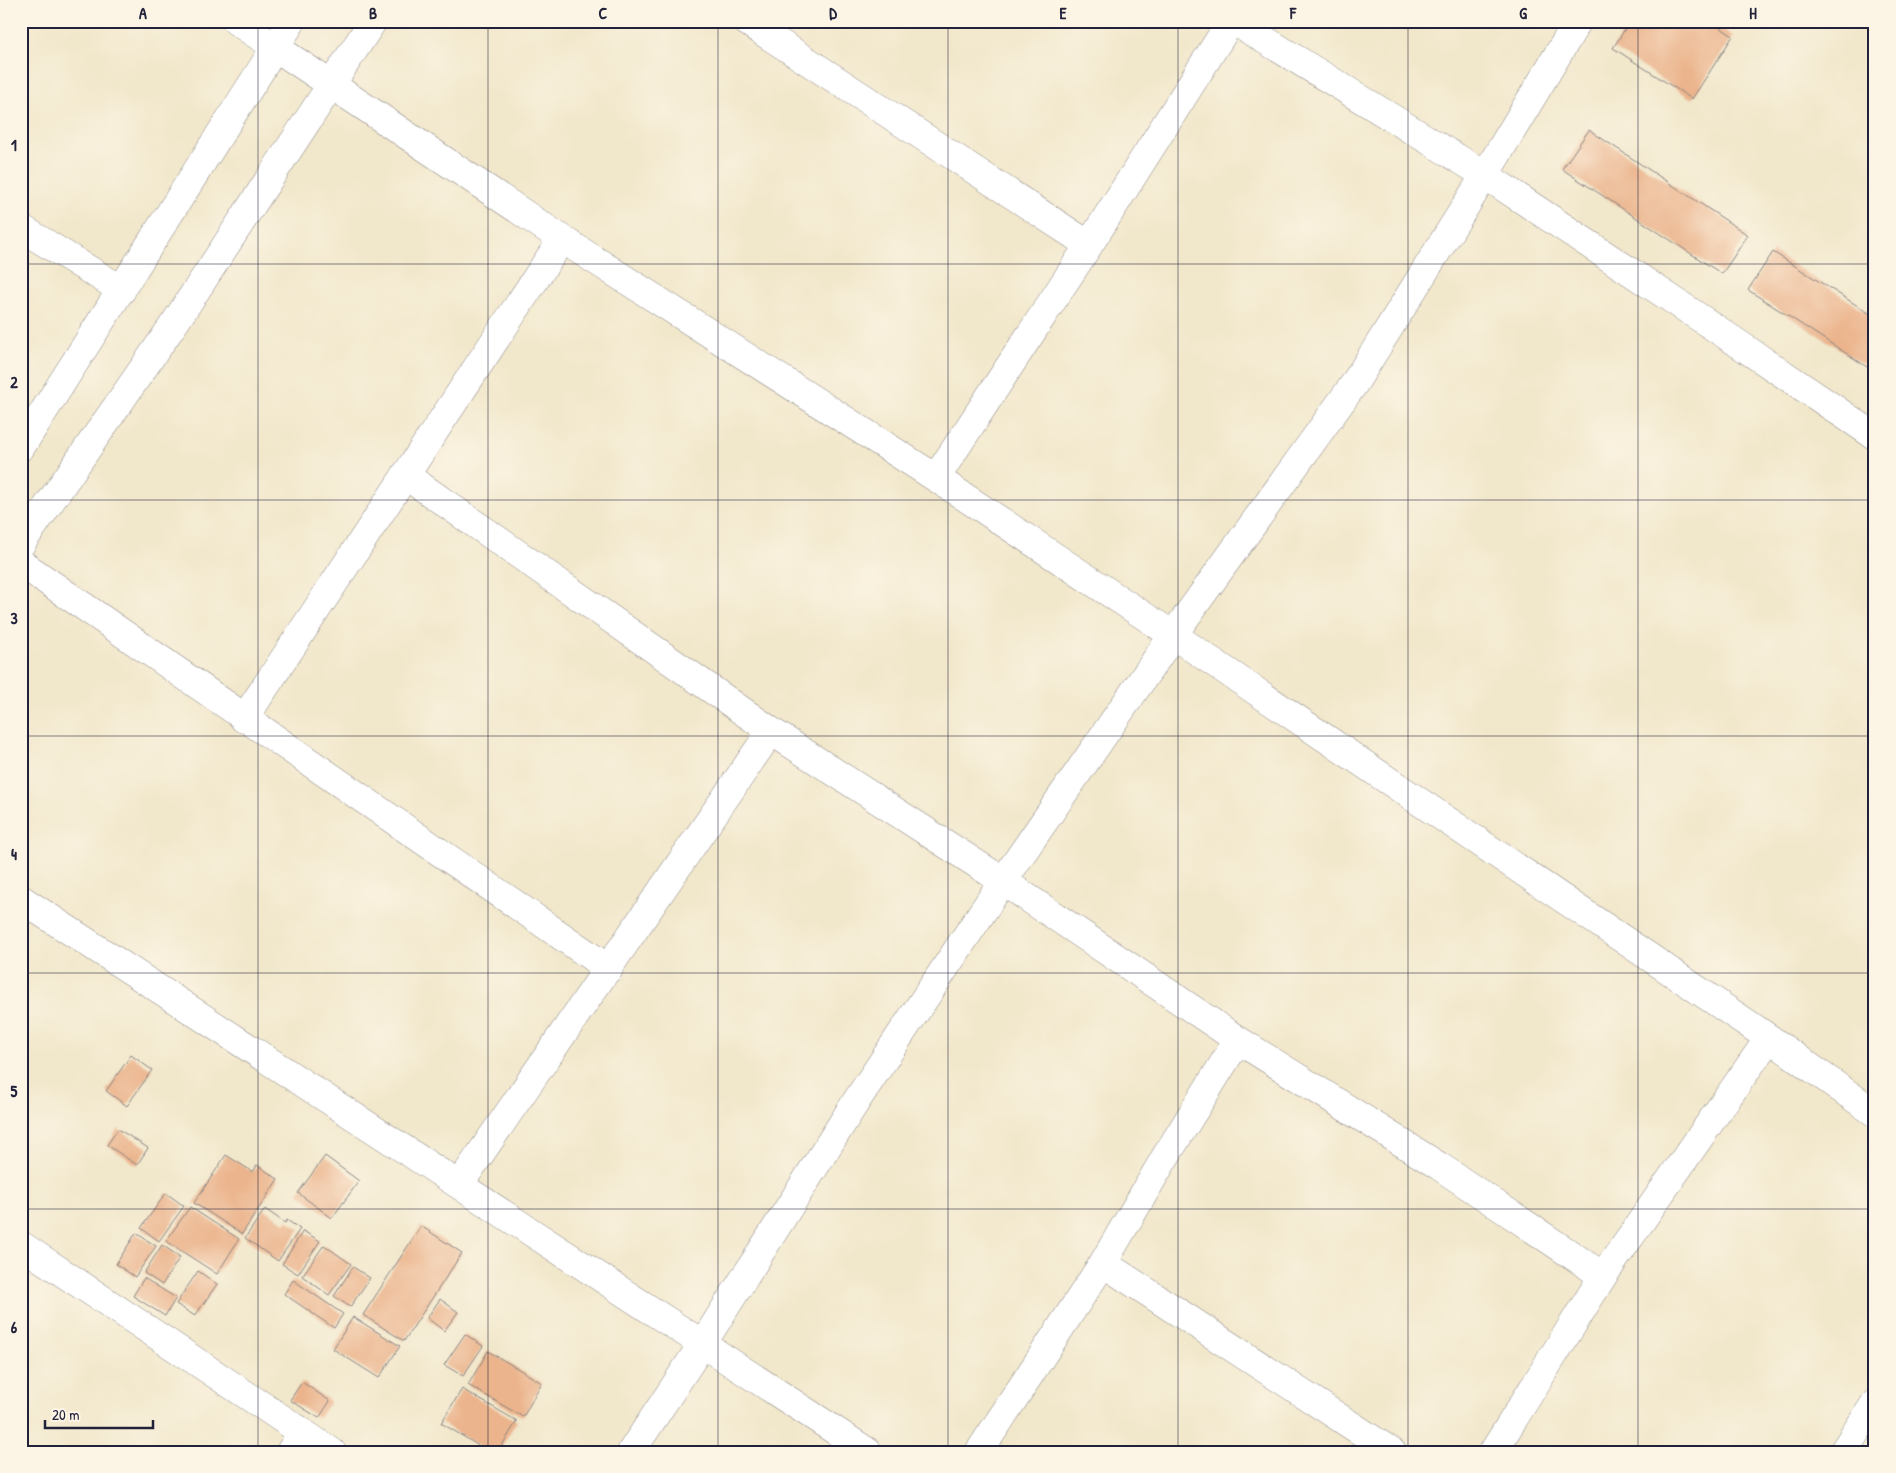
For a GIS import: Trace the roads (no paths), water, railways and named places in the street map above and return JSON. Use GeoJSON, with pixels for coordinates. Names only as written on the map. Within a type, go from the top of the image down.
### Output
{"type":"FeatureCollection","features":[{"type":"Feature","properties":{"kind":"street"},"geometry":{"type":"LineString","coordinates":[[236,21],[562,239],[936,478],[1173,635],[1769,1038],[1875,1113]]}},
{"type":"Feature","properties":{"kind":"street"},"geometry":{"type":"LineString","coordinates":[[21,447],[292,21]]}},
{"type":"Feature","properties":{"kind":"street"},"geometry":{"type":"LineString","coordinates":[[21,544],[176,321],[373,21]]}},
{"type":"Feature","properties":{"kind":"street"},"geometry":{"type":"LineString","coordinates":[[746,21],[1088,245]]}},
{"type":"Feature","properties":{"kind":"street"},"geometry":{"type":"LineString","coordinates":[[936,478],[1233,21],[1486,175],[1875,436]]}},
{"type":"Feature","properties":{"kind":"street"},"geometry":{"type":"LineString","coordinates":[[631,1452],[703,1343],[856,1100],[1003,881],[1173,635],[1354,384],[1486,175],[1578,21]]}},
{"type":"Feature","properties":{"kind":"street"},"geometry":{"type":"LineString","coordinates":[[21,228],[122,290]]}},
{"type":"Feature","properties":{"kind":"street"},"geometry":{"type":"LineString","coordinates":[[244,719],[562,239]]}},
{"type":"Feature","properties":{"kind":"street"},"geometry":{"type":"LineString","coordinates":[[405,475],[771,731],[1003,881],[1238,1040],[1439,1166],[1603,1276]]}},
{"type":"Feature","properties":{"kind":"street"},"geometry":{"type":"LineString","coordinates":[[21,563],[244,719],[609,969]]}},
{"type":"Feature","properties":{"kind":"street"},"geometry":{"type":"LineString","coordinates":[[459,1185],[771,731]]}},
{"type":"Feature","properties":{"kind":"street"},"geometry":{"type":"LineString","coordinates":[[21,899],[868,1452]]}},
{"type":"Feature","properties":{"kind":"street"},"geometry":{"type":"LineString","coordinates":[[1493,1452],[1603,1276],[1769,1038]]}},
{"type":"Feature","properties":{"kind":"street"},"geometry":{"type":"LineString","coordinates":[[979,1452],[1103,1263],[1164,1159],[1238,1040]]}},
{"type":"Feature","properties":{"kind":"street"},"geometry":{"type":"LineString","coordinates":[[21,1245],[296,1442],[332,1452]]}},
{"type":"Feature","properties":{"kind":"street"},"geometry":{"type":"LineString","coordinates":[[1103,1263],[1392,1452]]}},
{"type":"Feature","properties":{"kind":"street"},"geometry":{"type":"LineString","coordinates":[[1843,1452],[1875,1403]]}}]}
